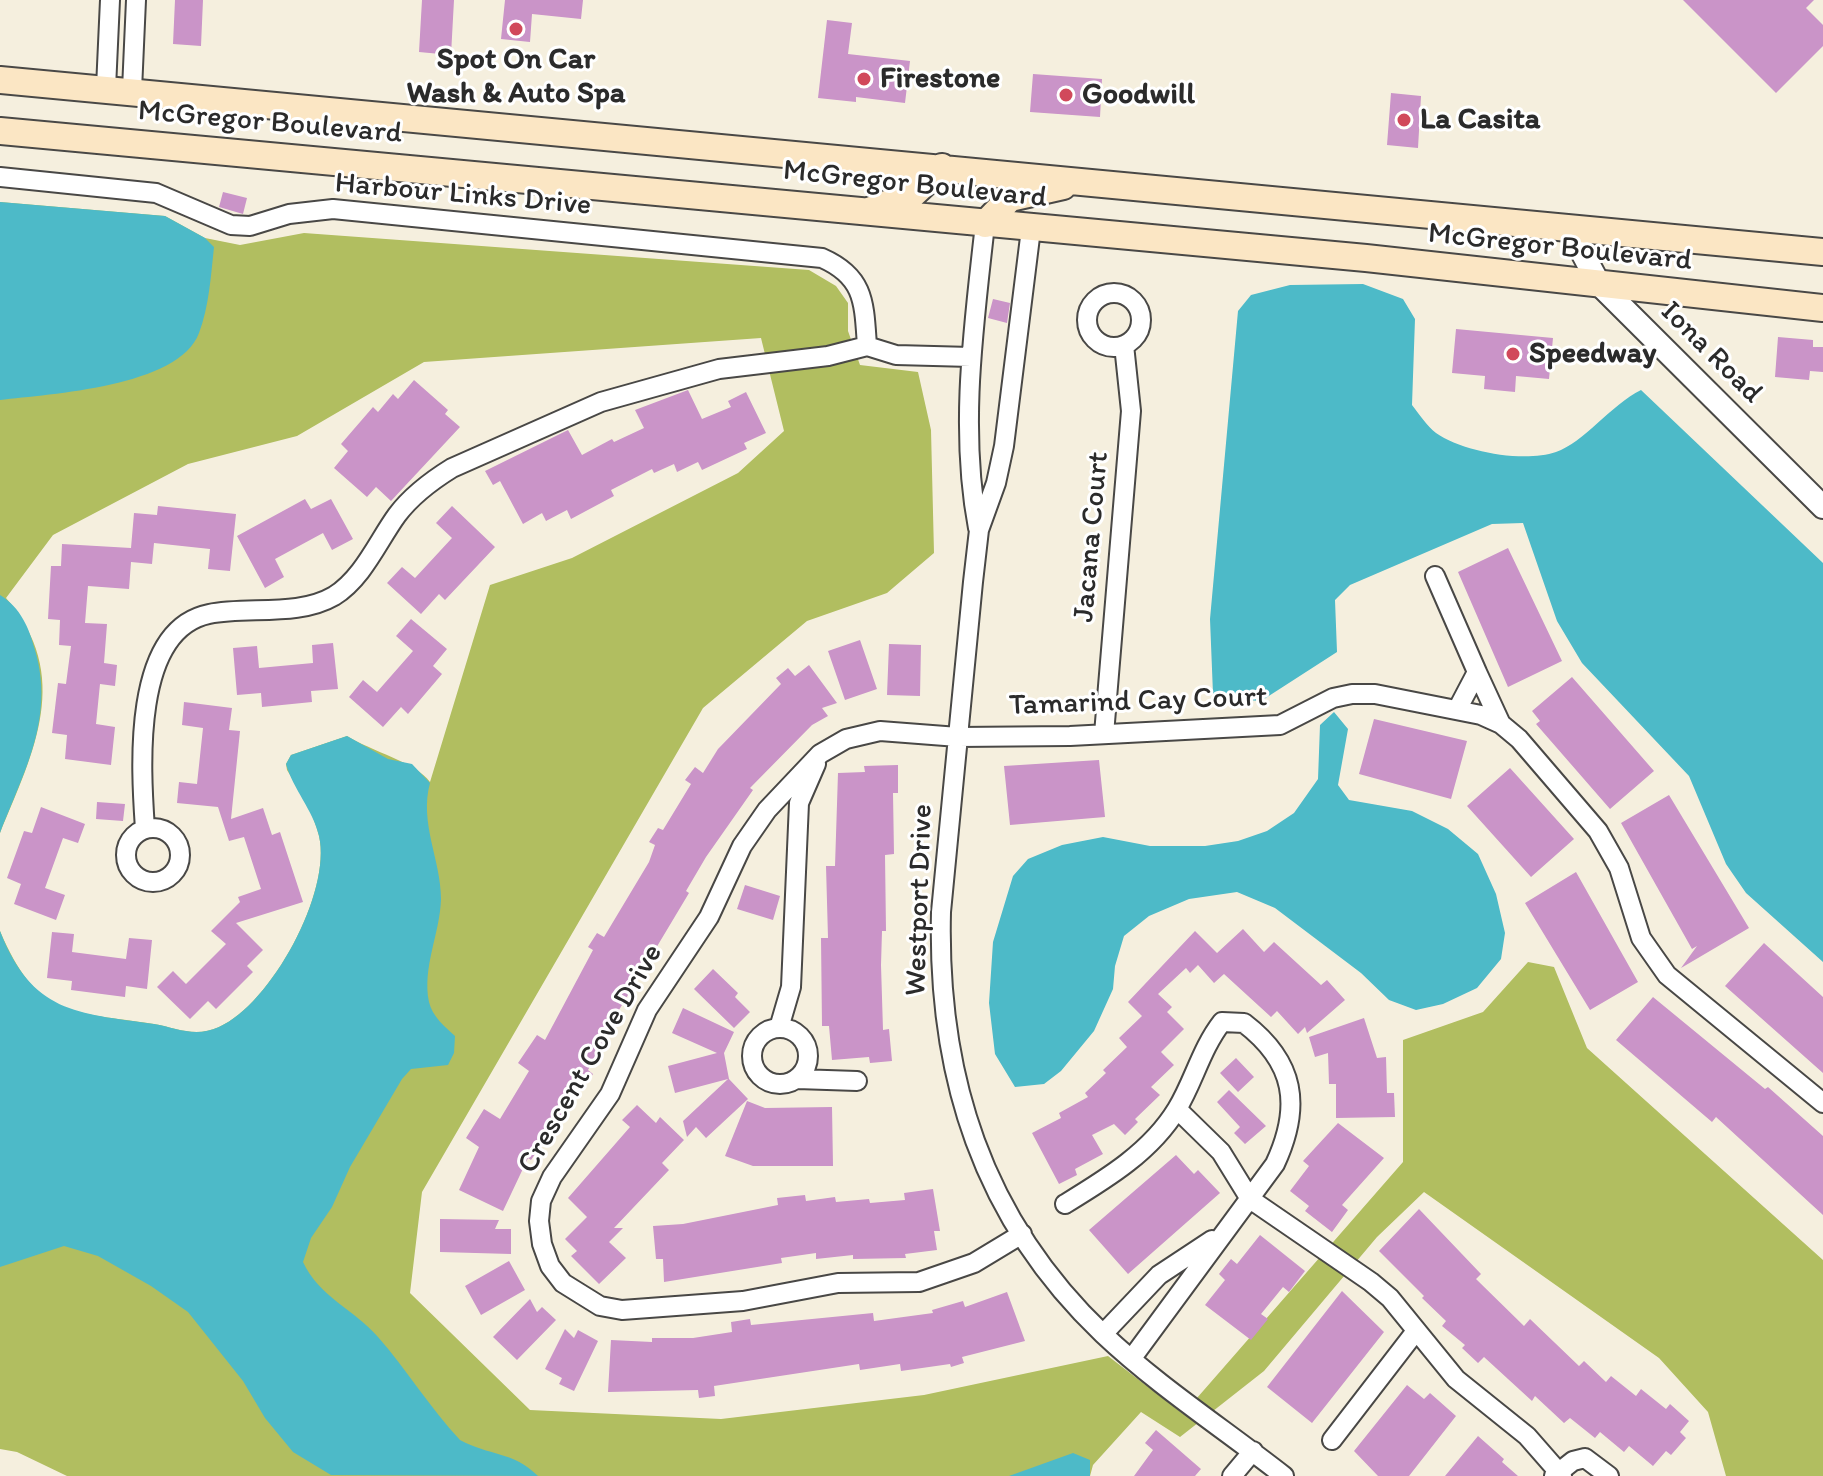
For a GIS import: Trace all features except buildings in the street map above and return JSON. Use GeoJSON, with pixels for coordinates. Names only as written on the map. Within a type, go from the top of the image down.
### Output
{"type":"FeatureCollection","features":[{"type":"Feature","properties":{"kind":"main road","name":"McGregor Boulevard"},"geometry":{"type":"LineString","coordinates":[[0,80],[1823,252]]}},
{"type":"Feature","properties":{"kind":"main road","name":"McGregor Boulevard"},"geometry":{"type":"LineString","coordinates":[[0,131],[1366,258],[1823,308]]}},
{"type":"Feature","properties":{"kind":"main road"},"geometry":{"type":"LineString","coordinates":[[866,213],[913,194],[942,167]]}},
{"type":"Feature","properties":{"kind":"main road"},"geometry":{"type":"LineString","coordinates":[[985,224],[1010,198],[1082,181]]}},
{"type":"Feature","properties":{"kind":"street"},"geometry":{"type":"LineString","coordinates":[[110,0],[119,89]]}},
{"type":"Feature","properties":{"kind":"street"},"geometry":{"type":"LineString","coordinates":[[119,89],[136,0]]}},
{"type":"Feature","properties":{"kind":"street","name":"Harbour Links Drive"},"geometry":{"type":"LineString","coordinates":[[0,177],[156,193],[231,225],[250,226],[289,214],[333,209],[822,258],[840,266],[854,279],[864,303],[867,346]]}},
{"type":"Feature","properties":{"kind":"street","name":"Westport Drive"},"geometry":{"type":"LineString","coordinates":[[979,530],[969,479],[971,357],[985,224]]}},
{"type":"Feature","properties":{"kind":"street","name":"Westport Drive"},"geometry":{"type":"LineString","coordinates":[[1031,229],[1004,446],[996,483],[979,530],[941,912],[940,961],[946,1031],[970,1130],[984,1166],[1022,1234],[1072,1301],[1103,1334],[1132,1358],[1284,1476]]}},
{"type":"Feature","properties":{"kind":"street","name":"Iona Road"},"geometry":{"type":"LineString","coordinates":[[1576,229],[1583,254],[1599,284],[1823,507]]}},
{"type":"Feature","properties":{"kind":"street","name":"Jacana Court"},"geometry":{"type":"LineString","coordinates":[[1104,734],[1131,411],[1124,345]]}},
{"type":"Feature","properties":{"kind":"street"},"geometry":{"type":"LineString","coordinates":[[145,829],[143,778],[149,688],[156,659],[172,635],[189,622],[207,614],[319,602],[336,594],[368,559],[399,512],[429,483],[479,454],[555,420],[671,380],[719,369],[828,356],[867,346],[896,355],[971,357]]}},
{"type":"Feature","properties":{"kind":"street","name":"Tamarind Cay Court"},"geometry":{"type":"LineString","coordinates":[[1435,576],[1501,724],[1535,755],[1610,849],[1631,913],[1653,958],[1681,987],[1823,1103]]}},
{"type":"Feature","properties":{"kind":"street"},"geometry":{"type":"LineString","coordinates":[[1457,710],[1477,672]]}},
{"type":"Feature","properties":{"kind":"street","name":"Tamarind Cay Court"},"geometry":{"type":"LineString","coordinates":[[958,737],[1104,734],[1280,725],[1333,698],[1352,694],[1375,694],[1457,710],[1501,724]]}},
{"type":"Feature","properties":{"kind":"street","name":"Crescent Cove Drive"},"geometry":{"type":"LineString","coordinates":[[958,737],[880,731],[846,739],[820,754],[767,810],[742,846],[709,917],[647,1010],[610,1094],[552,1177],[541,1201],[539,1221],[550,1266],[563,1283],[600,1306],[622,1310],[692,1306],[838,1283],[919,1282],[966,1267],[1022,1234]]}},
{"type":"Feature","properties":{"kind":"street"},"geometry":{"type":"LineString","coordinates":[[779,1028],[791,987],[799,803],[820,754]]}},
{"type":"Feature","properties":{"kind":"street"},"geometry":{"type":"LineString","coordinates":[[1065,1204],[1118,1170],[1151,1141],[1177,1109],[1210,1038],[1222,1022],[1244,1023],[1276,1053],[1287,1073],[1290,1092],[1288,1129],[1275,1164],[1218,1237],[1132,1358]]}},
{"type":"Feature","properties":{"kind":"street"},"geometry":{"type":"LineString","coordinates":[[797,1079],[807,1064],[807,1047],[796,1033],[779,1028],[770,1030],[756,1042],[752,1051],[756,1070],[762,1077],[779,1084],[797,1079],[857,1081]]}},
{"type":"Feature","properties":{"kind":"street"},"geometry":{"type":"LineString","coordinates":[[1177,1109],[1221,1152],[1235,1170],[1250,1199],[1371,1282],[1456,1379],[1527,1436],[1558,1474],[1585,1458],[1609,1476]]}},
{"type":"Feature","properties":{"kind":"street"},"geometry":{"type":"LineString","coordinates":[[1103,1334],[1166,1269],[1218,1237]]}},
{"type":"Feature","properties":{"kind":"street"},"geometry":{"type":"LineString","coordinates":[[1332,1440],[1416,1331]]}},
{"type":"Feature","properties":{"kind":"street"},"geometry":{"type":"LineString","coordinates":[[1232,1476],[1253,1451]]}},
{"type":"Feature","properties":{"kind":"green space"},"geometry":{"type":"Polygon","coordinates":[[[0,202],[165,216],[205,238],[240,245],[304,233],[809,270],[836,286],[848,303],[848,331],[860,365],[918,372],[931,430],[934,553],[887,593],[807,621],[703,708],[422,1192],[410,1293],[530,1410],[721,1419],[924,1395],[1108,1356],[1183,1414],[1403,1162],[1403,1040],[1483,1012],[1528,962],[1554,967],[1587,1048],[1823,1260],[1823,1476],[1726,1476],[1708,1412],[1659,1358],[1424,1192],[1377,1237],[1264,1371],[1180,1437],[1141,1412],[1093,1465],[1090,1476],[67,1476],[17,1452],[0,1449],[0,931],[28,980],[59,1005],[78,1012],[178,1030],[202,1032],[219,1027],[239,1014],[277,971],[307,915],[316,886],[321,859],[319,836],[310,810],[287,770],[286,764],[291,755],[347,736],[415,769],[430,782],[490,585],[572,558],[738,473],[784,431],[761,338],[424,362],[297,436],[188,464],[53,535],[6,598],[26,627],[38,656],[43,685],[35,743],[0,833],[0,202]]]}},
{"type":"Feature","properties":{"kind":"water"},"geometry":{"type":"Polygon","coordinates":[[[0,202],[165,216],[205,238],[214,247],[209,291],[199,333],[187,351],[166,365],[111,384],[0,400],[0,202]]]}},
{"type":"Feature","properties":{"kind":"water"},"geometry":{"type":"Polygon","coordinates":[[[1363,284],[1403,299],[1415,319],[1412,405],[1436,433],[1462,446],[1494,454],[1543,455],[1576,441],[1641,390],[1823,563],[1823,962],[1746,893],[1726,864],[1689,776],[1582,663],[1557,621],[1523,523],[1492,524],[1350,585],[1335,600],[1337,652],[1261,701],[1217,698],[1213,694],[1210,619],[1238,311],[1251,295],[1290,285],[1363,284]]]}},
{"type":"Feature","properties":{"kind":"water"},"geometry":{"type":"Polygon","coordinates":[[[0,595],[19,612],[30,634],[40,675],[41,699],[34,744],[0,833],[0,595]]]}},
{"type":"Feature","properties":{"kind":"water"},"geometry":{"type":"Polygon","coordinates":[[[1334,712],[1348,729],[1338,785],[1349,800],[1412,811],[1448,829],[1478,854],[1496,894],[1505,933],[1501,959],[1477,988],[1443,1004],[1416,1010],[1389,1000],[1361,973],[1275,908],[1237,892],[1189,899],[1149,916],[1124,936],[1115,966],[1113,989],[1094,1031],[1061,1071],[1044,1084],[1015,1087],[995,1054],[989,1003],[993,942],[1013,876],[1028,859],[1062,845],[1103,837],[1150,846],[1205,846],[1238,841],[1267,831],[1294,813],[1318,779],[1320,725],[1334,712]]]}},
{"type":"Feature","properties":{"kind":"water"},"geometry":{"type":"Polygon","coordinates":[[[347,736],[388,759],[412,764],[430,783],[427,813],[441,899],[427,989],[433,1012],[455,1036],[454,1053],[448,1065],[411,1069],[402,1079],[350,1167],[332,1207],[311,1238],[303,1262],[327,1294],[378,1337],[460,1440],[519,1462],[538,1476],[331,1475],[293,1452],[265,1418],[243,1381],[188,1312],[151,1286],[98,1256],[64,1246],[0,1267],[0,931],[27,979],[42,994],[60,1004],[102,1016],[186,1031],[202,1032],[219,1027],[239,1014],[277,971],[307,915],[316,886],[321,859],[319,836],[286,764],[291,755],[347,736]]]}},
{"type":"Feature","properties":{"kind":"water"},"geometry":{"type":"Polygon","coordinates":[[[1073,1453],[1090,1460],[1090,1476],[1009,1476],[1073,1453]]]}},
{"type":"Feature","properties":{"kind":"place","name":"Spot On Car Wash & Auto Spa"},"geometry":{"type":"Point","coordinates":[516,29]}},
{"type":"Feature","properties":{"kind":"place","name":"Firestone"},"geometry":{"type":"Point","coordinates":[864,79]}},
{"type":"Feature","properties":{"kind":"place","name":"Goodwill"},"geometry":{"type":"Point","coordinates":[1066,95]}},
{"type":"Feature","properties":{"kind":"place","name":"La Casita"},"geometry":{"type":"Point","coordinates":[1404,120]}},
{"type":"Feature","properties":{"kind":"place","name":"Speedway"},"geometry":{"type":"Point","coordinates":[1513,354]}}]}
